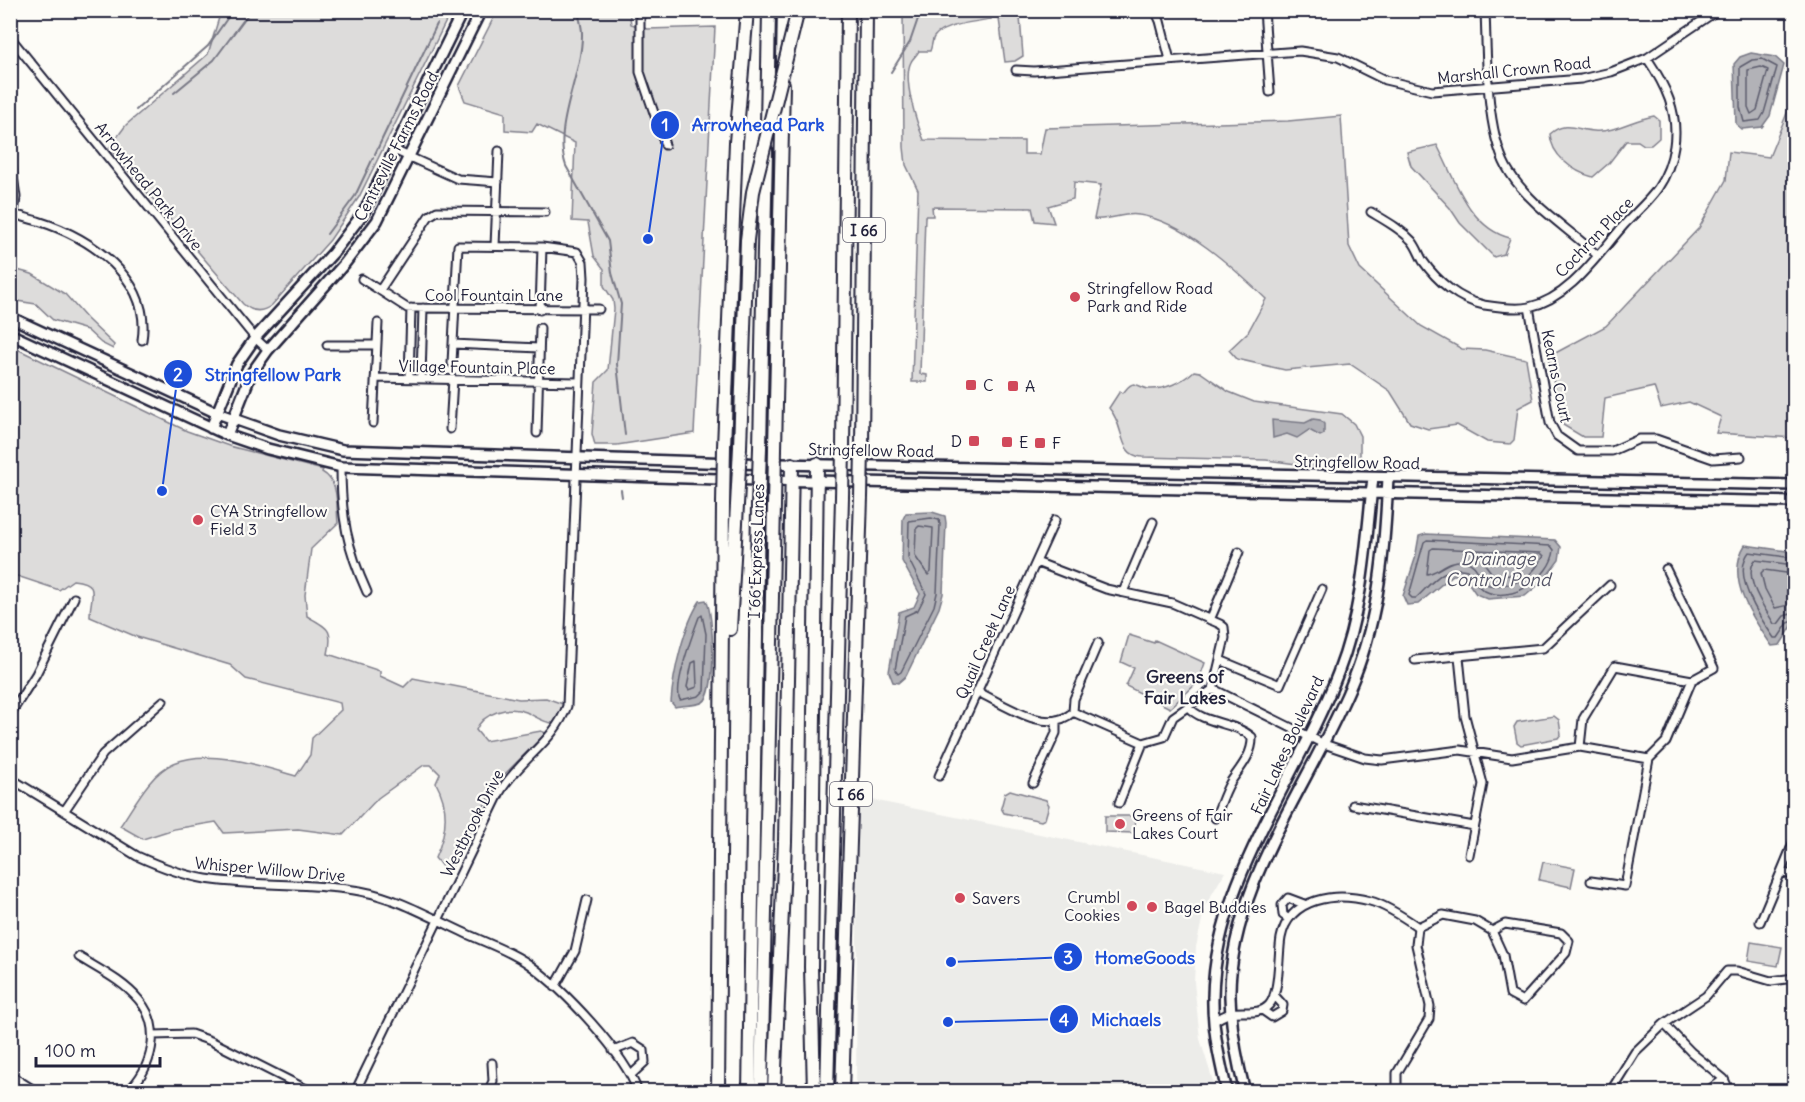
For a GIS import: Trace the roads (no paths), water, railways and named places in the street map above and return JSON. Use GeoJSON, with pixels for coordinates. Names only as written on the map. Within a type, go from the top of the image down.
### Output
{"type":"FeatureCollection","features":[{"type":"Feature","properties":{"kind":"highway"},"geometry":{"type":"LineString","coordinates":[[718,1092],[724,447],[736,142],[747,10]]}},
{"type":"Feature","properties":{"kind":"highway"},"geometry":{"type":"LineString","coordinates":[[749,1092],[758,506],[769,10]]}},
{"type":"Feature","properties":{"kind":"highway","name":"I 66 Express Lanes"},"geometry":{"type":"LineString","coordinates":[[761,1092],[784,10]]}},
{"type":"Feature","properties":{"kind":"highway"},"geometry":{"type":"LineString","coordinates":[[722,728],[740,447],[747,240],[753,192],[798,10]]}},
{"type":"Feature","properties":{"kind":"highway"},"geometry":{"type":"LineString","coordinates":[[827,1092],[843,449],[848,10]]}},
{"type":"Feature","properties":{"kind":"highway","name":"I 66"},"geometry":{"type":"LineString","coordinates":[[842,1092],[861,497],[866,10]]}},
{"type":"Feature","properties":{"kind":"highway"},"geometry":{"type":"LineString","coordinates":[[774,1092],[784,875],[792,464]]}},
{"type":"Feature","properties":{"kind":"highway"},"geometry":{"type":"LineString","coordinates":[[814,1092],[811,967],[817,464]]}},
{"type":"Feature","properties":{"kind":"highway"},"geometry":{"type":"LineString","coordinates":[[843,1026],[851,1092]]}},
{"type":"Feature","properties":{"kind":"main road","name":"Centreville Farms Road"},"geometry":{"type":"LineString","coordinates":[[211,428],[237,364],[255,338],[339,245],[363,212],[463,10]]}},
{"type":"Feature","properties":{"kind":"main road","name":"Centreville Farms Road"},"geometry":{"type":"LineString","coordinates":[[227,435],[251,374],[268,350],[345,263],[377,221],[481,10]]}},
{"type":"Feature","properties":{"kind":"main road","name":"Stringfellow Road"},"geometry":{"type":"LineString","coordinates":[[10,317],[217,413],[279,435],[343,450],[792,464],[1794,485]]}},
{"type":"Feature","properties":{"kind":"main road","name":"Stringfellow Road"},"geometry":{"type":"LineString","coordinates":[[10,334],[227,435],[268,449],[341,467],[817,481],[1794,502]]}},
{"type":"Feature","properties":{"kind":"main road","name":"Fair Lakes Boulevard"},"geometry":{"type":"LineString","coordinates":[[1227,1092],[1213,1005],[1215,974],[1228,910],[1247,862],[1324,707],[1351,637],[1365,565],[1372,477]]}},
{"type":"Feature","properties":{"kind":"main road","name":"Fair Lakes Boulevard"},"geometry":{"type":"LineString","coordinates":[[1245,1092],[1236,1057],[1231,1013],[1231,983],[1236,943],[1249,897],[1324,744],[1367,642],[1381,570],[1388,477]]}},
{"type":"Feature","properties":{"kind":"street"},"geometry":{"type":"LineString","coordinates":[[655,10],[641,12],[640,72],[665,145]]}},
{"type":"Feature","properties":{"kind":"street"},"geometry":{"type":"LineString","coordinates":[[1155,10],[1170,60]]}},
{"type":"Feature","properties":{"kind":"street"},"geometry":{"type":"LineString","coordinates":[[1264,10],[1270,92]]}},
{"type":"Feature","properties":{"kind":"street"},"geometry":{"type":"LineString","coordinates":[[1485,10],[1489,87],[1496,145],[1509,173],[1527,195],[1597,255]]}},
{"type":"Feature","properties":{"kind":"street","name":"Marshall Crown Road"},"geometry":{"type":"LineString","coordinates":[[1016,70],[1034,71],[1300,51],[1338,57],[1385,80],[1408,88],[1432,91],[1489,87],[1581,79],[1611,72],[1647,58],[1718,10]]}},
{"type":"Feature","properties":{"kind":"street","name":"Arrowhead Park Drive"},"geometry":{"type":"LineString","coordinates":[[10,37],[255,338],[268,350]]}},
{"type":"Feature","properties":{"kind":"street","name":"Cochran Place"},"geometry":{"type":"LineString","coordinates":[[1529,307],[1575,281],[1658,188],[1672,155],[1675,125],[1672,102],[1663,81],[1647,58]]}},
{"type":"Feature","properties":{"kind":"street"},"geometry":{"type":"LineString","coordinates":[[394,150],[458,179],[498,182]]}},
{"type":"Feature","properties":{"kind":"street"},"geometry":{"type":"LineString","coordinates":[[495,246],[499,152]]}},
{"type":"Feature","properties":{"kind":"street"},"geometry":{"type":"LineString","coordinates":[[10,155],[16,197],[12,214],[79,237],[117,267],[142,307],[145,324],[142,340]]}},
{"type":"Feature","properties":{"kind":"street"},"geometry":{"type":"LineString","coordinates":[[380,290],[429,216],[437,211],[545,212]]}},
{"type":"Feature","properties":{"kind":"street"},"geometry":{"type":"LineString","coordinates":[[1371,212],[1396,227],[1413,242],[1424,262],[1440,281],[1456,294],[1481,304],[1529,307]]}},
{"type":"Feature","properties":{"kind":"street"},"geometry":{"type":"LineString","coordinates":[[452,363],[458,246],[542,247],[540,310]]}},
{"type":"Feature","properties":{"kind":"street","name":"Westbrook Drive"},"geometry":{"type":"LineString","coordinates":[[356,1092],[504,786],[516,769],[551,734],[567,706],[583,262],[577,252],[542,247]]}},
{"type":"Feature","properties":{"kind":"street","name":"Cool Fountain Lane"},"geometry":{"type":"LineString","coordinates":[[362,279],[411,308],[599,309]]}},
{"type":"Feature","properties":{"kind":"street","name":"Kearns Court"},"geometry":{"type":"LineString","coordinates":[[1529,307],[1550,423],[1557,436],[1578,451],[1600,453],[1612,451],[1639,439],[1656,439],[1713,459],[1741,458]]}},
{"type":"Feature","properties":{"kind":"street"},"geometry":{"type":"LineString","coordinates":[[409,378],[411,308]]}},
{"type":"Feature","properties":{"kind":"street"},"geometry":{"type":"LineString","coordinates":[[421,377],[423,308]]}},
{"type":"Feature","properties":{"kind":"street","name":"Village Fountain Place"},"geometry":{"type":"LineString","coordinates":[[373,423],[375,345],[378,323]]}},
{"type":"Feature","properties":{"kind":"street"},"geometry":{"type":"LineString","coordinates":[[537,433],[540,328]]}},
{"type":"Feature","properties":{"kind":"street"},"geometry":{"type":"LineString","coordinates":[[453,344],[539,348]]}},
{"type":"Feature","properties":{"kind":"street"},"geometry":{"type":"LineString","coordinates":[[327,345],[375,345]]}},
{"type":"Feature","properties":{"kind":"street","name":"Village Fountain Place"},"geometry":{"type":"LineString","coordinates":[[375,378],[421,377],[539,383],[578,382]]}},
{"type":"Feature","properties":{"kind":"street"},"geometry":{"type":"LineString","coordinates":[[450,429],[453,379]]}},
{"type":"Feature","properties":{"kind":"street"},"geometry":{"type":"LineString","coordinates":[[341,467],[341,504],[345,533],[354,563],[368,592]]}},
{"type":"Feature","properties":{"kind":"street","name":"Quail Creek Lane"},"geometry":{"type":"LineString","coordinates":[[939,776],[1054,520]]}},
{"type":"Feature","properties":{"kind":"street"},"geometry":{"type":"LineString","coordinates":[[1123,592],[1153,522]]}},
{"type":"Feature","properties":{"kind":"street"},"geometry":{"type":"LineString","coordinates":[[1210,620],[1239,552]]}},
{"type":"Feature","properties":{"kind":"street"},"geometry":{"type":"LineString","coordinates":[[1036,562],[1086,582],[1172,603],[1224,627],[1221,660],[1213,689],[1173,717],[1164,737],[1143,743],[1073,712]]}},
{"type":"Feature","properties":{"kind":"street"},"geometry":{"type":"LineString","coordinates":[[1591,881],[1625,886],[1649,759],[1666,742],[1692,680],[1714,668],[1666,569]]}},
{"type":"Feature","properties":{"kind":"street"},"geometry":{"type":"LineString","coordinates":[[1415,660],[1543,648],[1610,585]]}},
{"type":"Feature","properties":{"kind":"street"},"geometry":{"type":"LineString","coordinates":[[1221,660],[1280,685],[1322,589]]}},
{"type":"Feature","properties":{"kind":"street"},"geometry":{"type":"LineString","coordinates":[[10,715],[41,665],[74,598]]}},
{"type":"Feature","properties":{"kind":"street"},"geometry":{"type":"LineString","coordinates":[[978,692],[1044,722],[1066,718],[1073,712],[1074,699],[1098,643]]}},
{"type":"Feature","properties":{"kind":"street"},"geometry":{"type":"LineString","coordinates":[[1459,657],[1465,716],[1483,784],[1469,855]]}},
{"type":"Feature","properties":{"kind":"street"},"geometry":{"type":"LineString","coordinates":[[1580,747],[1583,720],[1616,666],[1692,680]]}},
{"type":"Feature","properties":{"kind":"street"},"geometry":{"type":"LineString","coordinates":[[1213,689],[1324,744],[1348,754],[1382,760],[1443,750],[1512,758],[1580,747],[1649,759]]}},
{"type":"Feature","properties":{"kind":"street"},"geometry":{"type":"LineString","coordinates":[[65,810],[103,754],[163,701]]}},
{"type":"Feature","properties":{"kind":"street"},"geometry":{"type":"LineString","coordinates":[[1188,707],[1195,714],[1221,722],[1252,736],[1244,762],[1231,782],[1215,818]]}},
{"type":"Feature","properties":{"kind":"street"},"geometry":{"type":"LineString","coordinates":[[1033,783],[1056,733],[1056,720]]}},
{"type":"Feature","properties":{"kind":"street"},"geometry":{"type":"LineString","coordinates":[[1119,803],[1143,743]]}},
{"type":"Feature","properties":{"kind":"street","name":"Whisper Willow Drive"},"geometry":{"type":"LineString","coordinates":[[10,778],[137,856],[185,875],[225,882],[361,891],[407,905],[528,964],[555,987],[613,1051],[631,1075],[638,1092]]}},
{"type":"Feature","properties":{"kind":"street"},"geometry":{"type":"LineString","coordinates":[[1353,805],[1474,826]]}},
{"type":"Feature","properties":{"kind":"street"},"geometry":{"type":"LineString","coordinates":[[1760,922],[1783,873],[1794,841]]}},
{"type":"Feature","properties":{"kind":"street"},"geometry":{"type":"LineString","coordinates":[[1783,873],[1794,875]]}},
{"type":"Feature","properties":{"kind":"street"},"geometry":{"type":"LineString","coordinates":[[1214,1021],[1231,1013],[1267,1008],[1274,995],[1281,937],[1289,919],[1304,904],[1331,897],[1372,901],[1418,927]]}},
{"type":"Feature","properties":{"kind":"street"},"geometry":{"type":"LineString","coordinates":[[1289,919],[1283,915],[1282,904],[1288,898],[1304,904]]}},
{"type":"Feature","properties":{"kind":"street"},"geometry":{"type":"LineString","coordinates":[[555,987],[575,951],[587,900]]}},
{"type":"Feature","properties":{"kind":"street"},"geometry":{"type":"LineString","coordinates":[[1418,927],[1443,915],[1475,921],[1492,931],[1503,955],[1510,994],[1523,1001],[1566,953],[1569,941],[1561,933],[1505,924],[1492,931]]}},
{"type":"Feature","properties":{"kind":"street"},"geometry":{"type":"LineString","coordinates":[[1397,1092],[1400,1066],[1429,1019],[1430,1006],[1416,945],[1418,927]]}},
{"type":"Feature","properties":{"kind":"street"},"geometry":{"type":"LineString","coordinates":[[79,957],[117,980],[141,1002],[153,1035],[152,1050],[145,1071],[128,1092]]}},
{"type":"Feature","properties":{"kind":"street"},"geometry":{"type":"LineString","coordinates":[[1610,1092],[1635,1052],[1664,1024],[1706,996],[1727,971],[1737,971],[1771,981],[1794,978]]}},
{"type":"Feature","properties":{"kind":"street"},"geometry":{"type":"LineString","coordinates":[[1262,1010],[1272,1017],[1282,1011],[1283,1005],[1274,995]]}},
{"type":"Feature","properties":{"kind":"street"},"geometry":{"type":"LineString","coordinates":[[1213,1005],[1231,1013]]}},
{"type":"Feature","properties":{"kind":"street"},"geometry":{"type":"LineString","coordinates":[[1664,1024],[1691,1052],[1724,1079],[1731,1092]]}},
{"type":"Feature","properties":{"kind":"street"},"geometry":{"type":"LineString","coordinates":[[153,1035],[191,1034],[312,1092]]}},
{"type":"Feature","properties":{"kind":"street"},"geometry":{"type":"LineString","coordinates":[[613,1051],[633,1043],[644,1050],[645,1062],[631,1075]]}},
{"type":"Feature","properties":{"kind":"street"},"geometry":{"type":"LineString","coordinates":[[488,1092],[493,1081],[492,1063]]}},
{"type":"Feature","properties":{"kind":"street"},"geometry":{"type":"LineString","coordinates":[[10,1075],[37,1092]]}},
{"type":"Feature","properties":{"kind":"street"},"geometry":{"type":"LineString","coordinates":[[1706,1092],[1724,1079]]}},
{"type":"Feature","properties":{"kind":"water"},"geometry":{"type":"Polygon","coordinates":[[[1751,53],[1775,57],[1784,65],[1770,116],[1762,127],[1742,129],[1736,124],[1734,64],[1740,57],[1751,53]]]}},
{"type":"Feature","properties":{"kind":"water"},"geometry":{"type":"Polygon","coordinates":[[[1313,419],[1320,420],[1324,424],[1324,434],[1320,436],[1309,430],[1297,438],[1287,434],[1273,438],[1272,420],[1305,423],[1313,419]]]}},
{"type":"Feature","properties":{"kind":"water"},"geometry":{"type":"Polygon","coordinates":[[[932,512],[945,516],[946,523],[943,594],[939,608],[906,676],[898,683],[893,682],[889,672],[899,612],[914,607],[920,594],[902,561],[903,519],[906,513],[932,512]]]}},
{"type":"Feature","properties":{"kind":"water","name":"Drainage Control Pond"},"geometry":{"type":"Polygon","coordinates":[[[1426,534],[1555,540],[1561,547],[1559,560],[1543,581],[1525,596],[1488,599],[1476,594],[1463,575],[1453,575],[1418,604],[1407,605],[1403,596],[1415,559],[1419,536],[1426,534]]]}},
{"type":"Feature","properties":{"kind":"water"},"geometry":{"type":"Polygon","coordinates":[[[1745,545],[1794,552],[1794,623],[1780,645],[1772,646],[1750,611],[1739,584],[1739,558],[1745,545]]]}},
{"type":"Feature","properties":{"kind":"water"},"geometry":{"type":"Polygon","coordinates":[[[706,600],[711,621],[713,653],[707,696],[703,702],[675,707],[671,702],[680,650],[694,611],[700,601],[706,600]]]}},
{"type":"Feature","properties":{"kind":"waterway"},"geometry":{"type":"LineString","coordinates":[[136,110],[208,46],[233,10]]}},
{"type":"Feature","properties":{"kind":"waterway"},"geometry":{"type":"LineString","coordinates":[[174,93],[214,60],[251,10]]}},
{"type":"Feature","properties":{"kind":"waterway"},"geometry":{"type":"LineString","coordinates":[[578,10],[582,30],[581,49],[565,117],[563,150],[566,166],[608,241],[612,273],[621,304],[617,364],[625,435]]}},
{"type":"Feature","properties":{"kind":"waterway"},"geometry":{"type":"LineString","coordinates":[[891,72],[910,42],[921,10]]}},
{"type":"Feature","properties":{"kind":"waterway"},"geometry":{"type":"LineString","coordinates":[[375,154],[437,24]]}},
{"type":"Feature","properties":{"kind":"waterway"},"geometry":{"type":"LineString","coordinates":[[327,234],[355,196],[373,158]]}},
{"type":"Feature","properties":{"kind":"waterway"},"geometry":{"type":"LineString","coordinates":[[621,490],[622,497]]}},
{"type":"Feature","properties":{"kind":"place","name":"Arrowhead Park"},"geometry":{"type":"Point","coordinates":[648,239]}},
{"type":"Feature","properties":{"kind":"place","name":"Stringfellow Road Park and Ride"},"geometry":{"type":"Point","coordinates":[1075,297]}},
{"type":"Feature","properties":{"kind":"place","name":"C"},"geometry":{"type":"Point","coordinates":[971,385]}},
{"type":"Feature","properties":{"kind":"place","name":"A"},"geometry":{"type":"Point","coordinates":[1013,386]}},
{"type":"Feature","properties":{"kind":"place","name":"D"},"geometry":{"type":"Point","coordinates":[974,441]}},
{"type":"Feature","properties":{"kind":"place","name":"E"},"geometry":{"type":"Point","coordinates":[1007,442]}},
{"type":"Feature","properties":{"kind":"place","name":"F"},"geometry":{"type":"Point","coordinates":[1040,443]}},
{"type":"Feature","properties":{"kind":"place","name":"Stringfellow Park"},"geometry":{"type":"Point","coordinates":[162,491]}},
{"type":"Feature","properties":{"kind":"place","name":"CYA Stringfellow Field 3"},"geometry":{"type":"Point","coordinates":[198,520]}},
{"type":"Feature","properties":{"kind":"place","name":"Greens of Fair Lakes Court"},"geometry":{"type":"Point","coordinates":[1120,824]}},
{"type":"Feature","properties":{"kind":"place","name":"Savers"},"geometry":{"type":"Point","coordinates":[960,898]}},
{"type":"Feature","properties":{"kind":"place","name":"Crumbl Cookies"},"geometry":{"type":"Point","coordinates":[1132,906]}},
{"type":"Feature","properties":{"kind":"place","name":"Bagel Buddies"},"geometry":{"type":"Point","coordinates":[1152,907]}},
{"type":"Feature","properties":{"kind":"place","name":"HomeGoods"},"geometry":{"type":"Point","coordinates":[951,962]}},
{"type":"Feature","properties":{"kind":"place","name":"Michaels"},"geometry":{"type":"Point","coordinates":[948,1022]}},
{"type":"Feature","properties":{"kind":"district","name":"Greens of Fair Lakes"},"geometry":{"type":"Point","coordinates":[1185,686]}}]}
